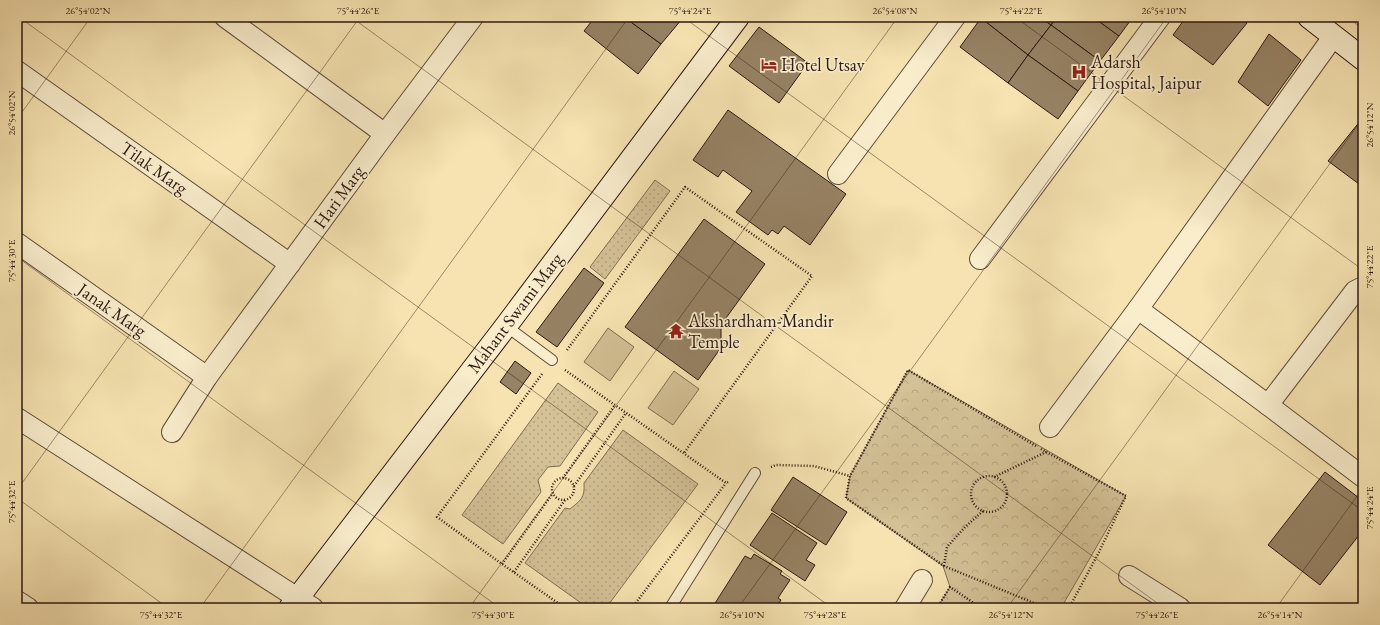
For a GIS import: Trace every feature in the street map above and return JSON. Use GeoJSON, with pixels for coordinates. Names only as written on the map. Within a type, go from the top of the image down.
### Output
{"type":"FeatureCollection","features":[{"type":"Feature","properties":{"kind":"street","name":"Hari Marg"},"geometry":{"type":"LineString","coordinates":[[172,432],[207,377],[385,134],[473,17]]}},
{"type":"Feature","properties":{"kind":"street","name":"Mahant Swami Marg"},"geometry":{"type":"LineString","coordinates":[[300,605],[506,326],[738,17]]}},
{"type":"Feature","properties":{"kind":"street"},"geometry":{"type":"LineString","coordinates":[[838,174],[955,17]]}},
{"type":"Feature","properties":{"kind":"street"},"geometry":{"type":"LineString","coordinates":[[980,259],[1160,17]]}},
{"type":"Feature","properties":{"kind":"street"},"geometry":{"type":"LineString","coordinates":[[1309,17],[1363,59]]}},
{"type":"Feature","properties":{"kind":"street"},"geometry":{"type":"LineString","coordinates":[[233,19],[385,134]]}},
{"type":"Feature","properties":{"kind":"street"},"geometry":{"type":"LineString","coordinates":[[1050,427],[1138,309],[1333,37]]}},
{"type":"Feature","properties":{"kind":"street","name":"Tilak Marg"},"geometry":{"type":"LineString","coordinates":[[17,71],[290,264]]}},
{"type":"Feature","properties":{"kind":"street","name":"Janak Marg"},"geometry":{"type":"LineString","coordinates":[[17,243],[207,377]]}},
{"type":"Feature","properties":{"kind":"street"},"geometry":{"type":"LineString","coordinates":[[1268,405],[1355,291],[1363,287]]}},
{"type":"Feature","properties":{"kind":"street"},"geometry":{"type":"LineString","coordinates":[[1138,309],[1363,477]]}},
{"type":"Feature","properties":{"kind":"street"},"geometry":{"type":"LineString","coordinates":[[17,418],[300,605]]}},
{"type":"Feature","properties":{"kind":"street"},"geometry":{"type":"LineString","coordinates":[[1129,576],[1180,608]]}},
{"type":"Feature","properties":{"kind":"street"},"geometry":{"type":"LineString","coordinates":[[906,608],[922,580]]}},
{"type":"Feature","properties":{"kind":"street"},"geometry":{"type":"LineString","coordinates":[[17,601],[28,608]]}},
{"type":"Feature","properties":{"kind":"lane"},"geometry":{"type":"LineString","coordinates":[[506,326],[554,362]]}},
{"type":"Feature","properties":{"kind":"lane"},"geometry":{"type":"LineString","coordinates":[[670,608],[756,473]]}},
{"type":"Feature","properties":{"kind":"path"},"geometry":{"type":"LineString","coordinates":[[565,608],[437,517],[685,187],[812,276],[684,453]]}},
{"type":"Feature","properties":{"kind":"path"},"geometry":{"type":"LineString","coordinates":[[554,362],[726,483]]}},
{"type":"Feature","properties":{"kind":"path"},"geometry":{"type":"LineString","coordinates":[[1046,608],[944,566],[846,498],[850,476],[908,370],[1046,452],[1126,496],[1098,554],[1069,608]]}},
{"type":"Feature","properties":{"kind":"path"},"geometry":{"type":"LineString","coordinates":[[564,478],[615,405]]}},
{"type":"Feature","properties":{"kind":"path"},"geometry":{"type":"LineString","coordinates":[[514,572],[565,500],[573,493],[574,486],[626,413]]}},
{"type":"Feature","properties":{"kind":"path"},"geometry":{"type":"LineString","coordinates":[[994,477],[1046,452]]}},
{"type":"Feature","properties":{"kind":"path"},"geometry":{"type":"LineString","coordinates":[[632,608],[726,483],[776,465],[814,466],[850,476]]}},
{"type":"Feature","properties":{"kind":"path"},"geometry":{"type":"LineString","coordinates":[[988,476],[994,477],[1006,488],[1006,500],[1003,505],[994,511],[983,511],[974,503],[971,492],[977,481],[988,476]]}},
{"type":"Feature","properties":{"kind":"path"},"geometry":{"type":"LineString","coordinates":[[565,500],[558,499],[553,493],[553,483],[559,478],[564,478],[570,480],[574,486]]}},
{"type":"Feature","properties":{"kind":"path"},"geometry":{"type":"LineString","coordinates":[[502,564],[553,493]]}},
{"type":"Feature","properties":{"kind":"path"},"geometry":{"type":"LineString","coordinates":[[944,566],[947,547],[965,527],[983,511]]}},
{"type":"Feature","properties":{"kind":"path"},"geometry":{"type":"LineString","coordinates":[[937,608],[950,587],[981,608]]}},
{"type":"Feature","properties":{"kind":"green space"},"geometry":{"type":"Polygon","coordinates":[[[655,180],[670,191],[605,279],[590,267],[655,180]]]}},
{"type":"Feature","properties":{"kind":"green space"},"geometry":{"type":"Polygon","coordinates":[[[608,328],[634,347],[610,381],[584,362],[608,328]]]}},
{"type":"Feature","properties":{"kind":"green space"},"geometry":{"type":"Polygon","coordinates":[[[908,370],[1126,496],[1061,608],[937,608],[950,587],[943,566],[846,498],[850,476],[908,370]]]}},
{"type":"Feature","properties":{"kind":"green space"},"geometry":{"type":"Polygon","coordinates":[[[674,371],[699,389],[673,425],[648,408],[674,371]]]}},
{"type":"Feature","properties":{"kind":"green space"},"geometry":{"type":"Polygon","coordinates":[[[558,383],[598,412],[560,466],[548,467],[538,480],[541,492],[503,544],[462,515],[558,383]]]}},
{"type":"Feature","properties":{"kind":"green space"},"geometry":{"type":"Polygon","coordinates":[[[623,430],[698,484],[606,608],[588,608],[525,563],[565,508],[570,509],[582,498],[584,483],[623,430]]]}},
{"type":"Feature","properties":{"kind":"building"},"geometry":{"type":"Polygon","coordinates":[[[595,17],[624,17],[661,44],[638,74],[584,31],[595,17]]]}},
{"type":"Feature","properties":{"kind":"building"},"geometry":{"type":"Polygon","coordinates":[[[624,17],[679,17],[682,19],[661,44],[624,17]]]}},
{"type":"Feature","properties":{"kind":"building"},"geometry":{"type":"Polygon","coordinates":[[[1040,17],[1051,25],[1028,55],[981,18],[1040,17]]]}},
{"type":"Feature","properties":{"kind":"building"},"geometry":{"type":"Polygon","coordinates":[[[1040,17],[1057,17],[1051,25],[1040,17]]]}},
{"type":"Feature","properties":{"kind":"building"},"geometry":{"type":"Polygon","coordinates":[[[1057,17],[1093,17],[1119,36],[1100,61],[1051,25],[1057,17]]]}},
{"type":"Feature","properties":{"kind":"building"},"geometry":{"type":"Polygon","coordinates":[[[1093,17],[1133,17],[1119,36],[1093,17]]]}},
{"type":"Feature","properties":{"kind":"building"},"geometry":{"type":"Polygon","coordinates":[[[1186,17],[1239,17],[1247,23],[1213,65],[1173,35],[1186,17]]]}},
{"type":"Feature","properties":{"kind":"building"},"geometry":{"type":"Polygon","coordinates":[[[981,18],[1028,55],[1008,83],[960,47],[981,18]]]}},
{"type":"Feature","properties":{"kind":"building"},"geometry":{"type":"Polygon","coordinates":[[[1051,25],[1100,61],[1078,91],[1028,55],[1051,25]]]}},
{"type":"Feature","properties":{"kind":"building","name":"Hotel Utsav"},"geometry":{"type":"Polygon","coordinates":[[[759,27],[808,63],[779,103],[729,66],[759,27]]]}},
{"type":"Feature","properties":{"kind":"building"},"geometry":{"type":"Polygon","coordinates":[[[1269,34],[1301,60],[1268,106],[1238,82],[1269,34]]]}},
{"type":"Feature","properties":{"kind":"building"},"geometry":{"type":"Polygon","coordinates":[[[1028,55],[1078,91],[1058,119],[1008,83],[1028,55]]]}},
{"type":"Feature","properties":{"kind":"building"},"geometry":{"type":"Polygon","coordinates":[[[728,110],[846,194],[810,245],[784,226],[778,234],[772,230],[768,235],[736,212],[752,191],[723,170],[718,177],[693,160],[728,110]]]}},
{"type":"Feature","properties":{"kind":"building"},"geometry":{"type":"Polygon","coordinates":[[[1361,120],[1363,122],[1363,187],[1328,161],[1361,120]]]}},
{"type":"Feature","properties":{"kind":"building"},"geometry":{"type":"Polygon","coordinates":[[[704,219],[765,264],[721,325],[721,339],[725,342],[698,380],[625,327],[704,219]]]}},
{"type":"Feature","properties":{"kind":"building"},"geometry":{"type":"Polygon","coordinates":[[[584,268],[604,283],[557,347],[536,332],[584,268]]]}},
{"type":"Feature","properties":{"kind":"building"},"geometry":{"type":"Polygon","coordinates":[[[515,361],[531,373],[516,394],[500,382],[515,361]]]}},
{"type":"Feature","properties":{"kind":"building"},"geometry":{"type":"Polygon","coordinates":[[[1325,472],[1363,501],[1363,530],[1320,585],[1268,545],[1325,472]]]}},
{"type":"Feature","properties":{"kind":"building"},"geometry":{"type":"Polygon","coordinates":[[[793,477],[847,512],[826,545],[771,510],[793,477]]]}},
{"type":"Feature","properties":{"kind":"building"},"geometry":{"type":"Polygon","coordinates":[[[772,513],[817,543],[806,560],[815,565],[805,581],[750,545],[772,513]]]}},
{"type":"Feature","properties":{"kind":"building"},"geometry":{"type":"Polygon","coordinates":[[[754,554],[782,571],[780,574],[790,580],[778,598],[781,600],[776,608],[772,606],[770,608],[712,608],[745,556],[751,559],[754,554]]]}},
{"type":"Feature","properties":{"kind":"place","name":"Hotel Utsav"},"geometry":{"type":"Point","coordinates":[769,65]}},
{"type":"Feature","properties":{"kind":"place","name":"Adarsh Hospital, Jaipur"},"geometry":{"type":"Point","coordinates":[1079,72]}},
{"type":"Feature","properties":{"kind":"place","name":"Akshardham-Mandir Temple"},"geometry":{"type":"Point","coordinates":[676,331]}}]}
